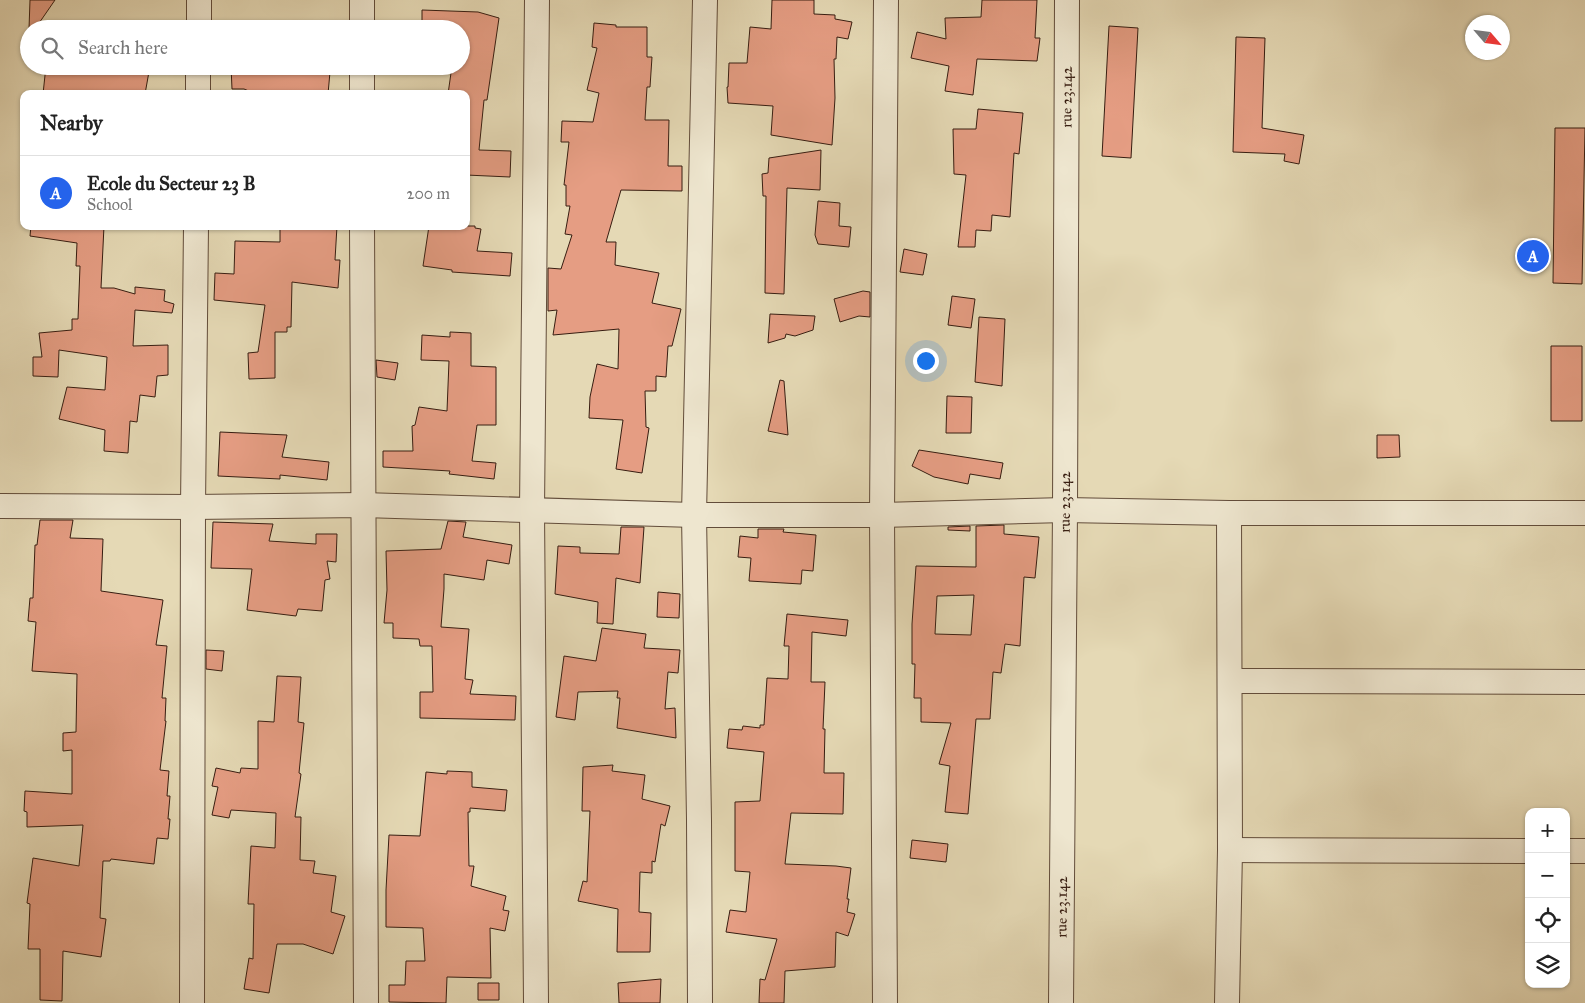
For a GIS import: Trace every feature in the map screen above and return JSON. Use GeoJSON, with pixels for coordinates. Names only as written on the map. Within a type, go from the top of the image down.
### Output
{"type":"FeatureCollection","features":[{"type":"Feature","properties":{"kind":"street"},"geometry":{"type":"LineString","coordinates":[[198,20],[199,0]]}},
{"type":"Feature","properties":{"kind":"street"},"geometry":{"type":"LineString","coordinates":[[362,0],[362,20]]}},
{"type":"Feature","properties":{"kind":"street"},"geometry":{"type":"LineString","coordinates":[[536,1003],[532,510],[537,0]]}},
{"type":"Feature","properties":{"kind":"street"},"geometry":{"type":"LineString","coordinates":[[700,1003],[694,515],[705,0]]}},
{"type":"Feature","properties":{"kind":"street"},"geometry":{"type":"LineString","coordinates":[[885,1003],[882,515],[886,0]]}},
{"type":"Feature","properties":{"kind":"street","name":"rue 23.142"},"geometry":{"type":"LineString","coordinates":[[1061,1003],[1067,0]]}},
{"type":"Feature","properties":{"kind":"street"},"geometry":{"type":"LineString","coordinates":[[198,75],[198,90]]}},
{"type":"Feature","properties":{"kind":"street"},"geometry":{"type":"LineString","coordinates":[[362,75],[362,90]]}},
{"type":"Feature","properties":{"kind":"street"},"geometry":{"type":"LineString","coordinates":[[192,1003],[193,507],[196,230]]}},
{"type":"Feature","properties":{"kind":"street"},"geometry":{"type":"LineString","coordinates":[[362,230],[366,1003]]}},
{"type":"Feature","properties":{"kind":"street"},"geometry":{"type":"LineString","coordinates":[[0,506],[193,507],[363,505],[694,515],[882,515],[1065,510],[1229,513],[1585,513]]}},
{"type":"Feature","properties":{"kind":"street"},"geometry":{"type":"LineString","coordinates":[[1227,1003],[1230,850],[1229,513]]}},
{"type":"Feature","properties":{"kind":"street"},"geometry":{"type":"LineString","coordinates":[[1230,681],[1585,682]]}},
{"type":"Feature","properties":{"kind":"street"},"geometry":{"type":"LineString","coordinates":[[1230,850],[1525,851]]}},
{"type":"Feature","properties":{"kind":"street"},"geometry":{"type":"LineString","coordinates":[[1570,851],[1585,851]]}},
{"type":"Feature","properties":{"kind":"building"},"geometry":{"type":"Polygon","coordinates":[[[30,0],[55,0],[41,20],[29,20],[30,0]]]}},
{"type":"Feature","properties":{"kind":"building"},"geometry":{"type":"Polygon","coordinates":[[[772,0],[814,0],[814,14],[835,15],[835,19],[852,22],[848,39],[837,37],[836,59],[834,59],[835,98],[832,145],[771,135],[773,106],[728,103],[729,63],[747,63],[750,27],[771,29],[772,0]]]}},
{"type":"Feature","properties":{"kind":"building"},"geometry":{"type":"Polygon","coordinates":[[[982,0],[1037,0],[1035,38],[1040,38],[1037,61],[977,59],[973,95],[945,91],[949,66],[911,58],[917,32],[946,39],[945,18],[981,17],[982,0]]]}},
{"type":"Feature","properties":{"kind":"building"},"geometry":{"type":"Polygon","coordinates":[[[422,10],[478,12],[499,18],[487,100],[484,100],[479,150],[511,151],[510,177],[470,175],[470,90],[449,90],[451,75],[470,75],[470,20],[422,20],[422,10]]]}},
{"type":"Feature","properties":{"kind":"building"},"geometry":{"type":"Polygon","coordinates":[[[594,23],[616,25],[616,27],[647,27],[647,57],[652,57],[650,87],[647,87],[645,120],[669,120],[668,166],[682,166],[682,191],[621,190],[606,242],[616,242],[615,265],[659,273],[652,303],[681,309],[672,346],[668,346],[666,377],[656,376],[656,391],[645,391],[646,427],[649,428],[642,473],[616,469],[623,420],[589,418],[590,397],[597,364],[618,369],[619,329],[553,335],[557,310],[548,311],[548,268],[561,269],[572,235],[565,234],[570,206],[566,206],[566,185],[564,185],[569,142],[561,142],[562,121],[593,122],[599,93],[587,90],[597,48],[592,47],[594,23]]]}},
{"type":"Feature","properties":{"kind":"building"},"geometry":{"type":"Polygon","coordinates":[[[1109,26],[1138,28],[1131,158],[1102,156],[1109,26]]]}},
{"type":"Feature","properties":{"kind":"building"},"geometry":{"type":"Polygon","coordinates":[[[1236,37],[1265,38],[1262,128],[1304,135],[1299,164],[1284,161],[1285,154],[1233,152],[1236,37]]]}},
{"type":"Feature","properties":{"kind":"building"},"geometry":{"type":"Polygon","coordinates":[[[45,75],[148,75],[146,90],[43,90],[45,75]]]}},
{"type":"Feature","properties":{"kind":"building"},"geometry":{"type":"Polygon","coordinates":[[[231,75],[330,75],[328,90],[232,89],[231,75]]]}},
{"type":"Feature","properties":{"kind":"building"},"geometry":{"type":"Polygon","coordinates":[[[978,109],[1023,113],[1019,154],[1014,153],[1010,217],[992,215],[991,231],[976,230],[975,247],[958,247],[966,175],[954,174],[953,129],[976,129],[978,109]]]}},
{"type":"Feature","properties":{"kind":"building"},"geometry":{"type":"Polygon","coordinates":[[[1555,128],[1585,128],[1582,284],[1553,283],[1555,128]]]}},
{"type":"Feature","properties":{"kind":"building"},"geometry":{"type":"Polygon","coordinates":[[[821,150],[820,190],[787,188],[784,294],[765,293],[766,196],[763,196],[762,174],[768,173],[769,158],[821,150]]]}},
{"type":"Feature","properties":{"kind":"building"},"geometry":{"type":"Polygon","coordinates":[[[818,201],[840,203],[839,226],[851,227],[849,247],[818,244],[815,235],[818,201]]]}},
{"type":"Feature","properties":{"kind":"building"},"geometry":{"type":"Polygon","coordinates":[[[470,226],[475,226],[475,228],[481,229],[477,251],[512,253],[510,276],[452,272],[452,270],[423,266],[428,230],[470,230],[470,226]]]}},
{"type":"Feature","properties":{"kind":"building"},"geometry":{"type":"Polygon","coordinates":[[[31,230],[104,230],[101,288],[114,288],[135,294],[135,287],[165,290],[164,301],[174,304],[172,313],[135,310],[133,346],[168,345],[168,375],[157,376],[155,397],[140,395],[137,422],[130,421],[128,453],[104,451],[105,430],[59,419],[67,387],[105,390],[107,357],[59,350],[58,377],[33,376],[33,357],[42,357],[39,333],[72,330],[72,319],[78,319],[80,266],[76,266],[77,243],[30,236],[31,230]]]}},
{"type":"Feature","properties":{"kind":"building"},"geometry":{"type":"Polygon","coordinates":[[[280,230],[337,230],[335,260],[340,260],[338,288],[292,282],[291,327],[287,327],[287,332],[275,332],[275,378],[249,379],[248,353],[258,352],[265,305],[214,300],[215,273],[234,274],[235,241],[280,242],[280,230]]]}},
{"type":"Feature","properties":{"kind":"building"},"geometry":{"type":"Polygon","coordinates":[[[904,249],[927,254],[923,275],[900,272],[904,249]]]}},
{"type":"Feature","properties":{"kind":"building"},"geometry":{"type":"Polygon","coordinates":[[[863,291],[870,292],[870,317],[859,316],[840,322],[834,299],[863,291]]]}},
{"type":"Feature","properties":{"kind":"building"},"geometry":{"type":"Polygon","coordinates":[[[952,296],[975,299],[971,328],[948,325],[952,296]]]}},
{"type":"Feature","properties":{"kind":"building"},"geometry":{"type":"Polygon","coordinates":[[[770,314],[815,316],[813,330],[795,336],[786,334],[785,338],[768,343],[770,314]]]}},
{"type":"Feature","properties":{"kind":"building"},"geometry":{"type":"Polygon","coordinates":[[[979,317],[1005,319],[1002,386],[975,382],[979,317]]]}},
{"type":"Feature","properties":{"kind":"building"},"geometry":{"type":"Polygon","coordinates":[[[450,332],[471,333],[471,366],[496,367],[496,425],[477,425],[472,461],[496,463],[494,479],[449,474],[450,471],[383,467],[383,451],[413,451],[412,426],[415,425],[419,407],[447,411],[449,361],[421,360],[422,335],[450,337],[450,332]]]}},
{"type":"Feature","properties":{"kind":"building"},"geometry":{"type":"Polygon","coordinates":[[[1551,346],[1582,346],[1582,421],[1551,421],[1551,346]]]}},
{"type":"Feature","properties":{"kind":"building"},"geometry":{"type":"Polygon","coordinates":[[[376,360],[398,363],[395,380],[377,377],[376,360]]]}},
{"type":"Feature","properties":{"kind":"building"},"geometry":{"type":"Polygon","coordinates":[[[780,380],[784,381],[788,435],[768,431],[780,380]]]}},
{"type":"Feature","properties":{"kind":"building"},"geometry":{"type":"Polygon","coordinates":[[[947,396],[972,397],[971,433],[946,433],[947,396]]]}},
{"type":"Feature","properties":{"kind":"building"},"geometry":{"type":"Polygon","coordinates":[[[220,432],[287,435],[282,457],[329,462],[327,480],[280,475],[280,479],[218,476],[220,432]]]}},
{"type":"Feature","properties":{"kind":"building"},"geometry":{"type":"Polygon","coordinates":[[[1377,435],[1399,435],[1400,457],[1377,458],[1377,435]]]}},
{"type":"Feature","properties":{"kind":"building"},"geometry":{"type":"Polygon","coordinates":[[[919,450],[1003,463],[1000,479],[970,474],[968,484],[934,477],[912,466],[919,450]]]}},
{"type":"Feature","properties":{"kind":"building"},"geometry":{"type":"Polygon","coordinates":[[[40,520],[73,520],[70,538],[103,539],[101,591],[163,600],[156,645],[167,646],[162,698],[166,698],[166,721],[160,770],[169,771],[167,796],[170,796],[168,819],[170,819],[168,839],[157,838],[154,864],[111,859],[110,861],[103,861],[100,918],[106,919],[101,957],[63,951],[62,1001],[40,1000],[40,949],[28,949],[30,904],[27,903],[33,858],[79,866],[83,825],[27,827],[27,812],[24,811],[25,791],[72,794],[72,750],[63,751],[63,733],[76,732],[77,674],[32,671],[36,622],[28,621],[30,598],[33,598],[35,545],[37,545],[40,520]]]}},
{"type":"Feature","properties":{"kind":"building"},"geometry":{"type":"Polygon","coordinates":[[[448,521],[466,522],[463,537],[512,545],[509,564],[487,560],[484,580],[444,574],[441,627],[469,629],[465,679],[473,680],[470,694],[516,696],[515,720],[420,718],[420,692],[433,692],[432,646],[420,646],[419,639],[393,638],[393,623],[384,623],[387,590],[386,551],[441,549],[448,521]]]}},
{"type":"Feature","properties":{"kind":"building"},"geometry":{"type":"Polygon","coordinates":[[[213,522],[273,524],[269,541],[316,544],[316,534],[337,534],[336,562],[327,561],[330,579],[325,580],[322,611],[298,609],[296,616],[247,610],[252,569],[211,568],[213,522]]]}},
{"type":"Feature","properties":{"kind":"building"},"geometry":{"type":"Polygon","coordinates":[[[1004,525],[1004,534],[1039,537],[1035,578],[1024,577],[1020,646],[1005,644],[1001,673],[993,672],[990,719],[976,719],[968,814],[945,812],[950,766],[939,764],[951,723],[921,722],[921,698],[914,698],[915,664],[912,664],[912,624],[916,566],[976,567],[976,526],[1004,525]],[[974,595],[937,596],[935,634],[971,635],[974,595]]]}},
{"type":"Feature","properties":{"kind":"building"},"geometry":{"type":"Polygon","coordinates":[[[970,526],[970,531],[948,530],[948,527],[970,526]]]}},
{"type":"Feature","properties":{"kind":"building"},"geometry":{"type":"Polygon","coordinates":[[[621,527],[644,527],[640,583],[616,578],[613,624],[597,623],[598,602],[555,594],[558,546],[580,547],[580,553],[619,554],[621,527]]]}},
{"type":"Feature","properties":{"kind":"building"},"geometry":{"type":"Polygon","coordinates":[[[758,529],[784,529],[783,532],[816,535],[813,571],[802,570],[801,584],[749,581],[751,558],[738,557],[740,536],[758,538],[758,529]]]}},
{"type":"Feature","properties":{"kind":"building"},"geometry":{"type":"Polygon","coordinates":[[[658,592],[680,594],[679,618],[657,617],[658,592]]]}},
{"type":"Feature","properties":{"kind":"building"},"geometry":{"type":"Polygon","coordinates":[[[787,614],[848,620],[846,636],[812,632],[811,682],[825,682],[824,773],[844,773],[843,814],[791,813],[785,864],[851,868],[847,912],[855,914],[848,936],[836,932],[835,967],[785,971],[784,1003],[759,1003],[760,979],[765,980],[777,939],[726,932],[730,910],[746,912],[750,872],[735,871],[735,802],[760,801],[764,752],[727,748],[729,729],[742,730],[743,726],[760,728],[760,725],[764,725],[767,678],[788,679],[789,646],[784,646],[787,614]]]}},
{"type":"Feature","properties":{"kind":"building"},"geometry":{"type":"Polygon","coordinates":[[[602,628],[646,634],[644,648],[680,650],[678,673],[668,672],[665,709],[675,708],[676,738],[617,728],[620,698],[617,698],[618,691],[578,692],[575,720],[556,717],[564,656],[596,661],[602,628]]]}},
{"type":"Feature","properties":{"kind":"building"},"geometry":{"type":"Polygon","coordinates":[[[206,650],[224,651],[222,671],[206,669],[206,650]]]}},
{"type":"Feature","properties":{"kind":"building"},"geometry":{"type":"Polygon","coordinates":[[[277,676],[301,677],[298,722],[304,723],[299,773],[301,774],[295,817],[301,817],[300,860],[315,861],[313,873],[336,876],[331,912],[345,916],[333,954],[303,944],[277,944],[269,993],[244,989],[249,958],[253,959],[254,904],[248,904],[251,846],[275,848],[276,813],[231,810],[229,818],[212,815],[218,787],[212,786],[216,768],[240,773],[241,768],[258,769],[258,721],[274,722],[277,676]]]}},
{"type":"Feature","properties":{"kind":"building"},"geometry":{"type":"Polygon","coordinates":[[[613,765],[612,771],[645,775],[642,799],[670,806],[665,826],[661,824],[655,862],[652,861],[652,873],[640,872],[639,912],[651,913],[650,952],[617,952],[618,909],[578,901],[583,881],[587,882],[590,811],[582,811],[583,767],[613,765]]]}},
{"type":"Feature","properties":{"kind":"building"},"geometry":{"type":"Polygon","coordinates":[[[447,771],[472,772],[472,787],[507,790],[505,811],[470,808],[470,812],[468,812],[469,866],[474,866],[471,886],[506,896],[503,910],[509,911],[505,931],[490,928],[491,978],[447,977],[446,1003],[389,1002],[389,985],[405,985],[406,961],[425,961],[423,928],[386,927],[389,835],[420,836],[426,772],[447,774],[447,771]]]}},
{"type":"Feature","properties":{"kind":"building"},"geometry":{"type":"Polygon","coordinates":[[[912,840],[948,844],[946,862],[910,858],[912,840]]]}},
{"type":"Feature","properties":{"kind":"building"},"geometry":{"type":"Polygon","coordinates":[[[661,979],[660,1003],[619,1003],[618,983],[661,979]]]}},
{"type":"Feature","properties":{"kind":"building"},"geometry":{"type":"Polygon","coordinates":[[[478,983],[499,983],[499,1000],[478,1000],[478,983]]]}},
{"type":"Feature","properties":{"kind":"place","name":"Ecole du Secteur 23 B"},"geometry":{"type":"Point","coordinates":[1533,256]}}]}
